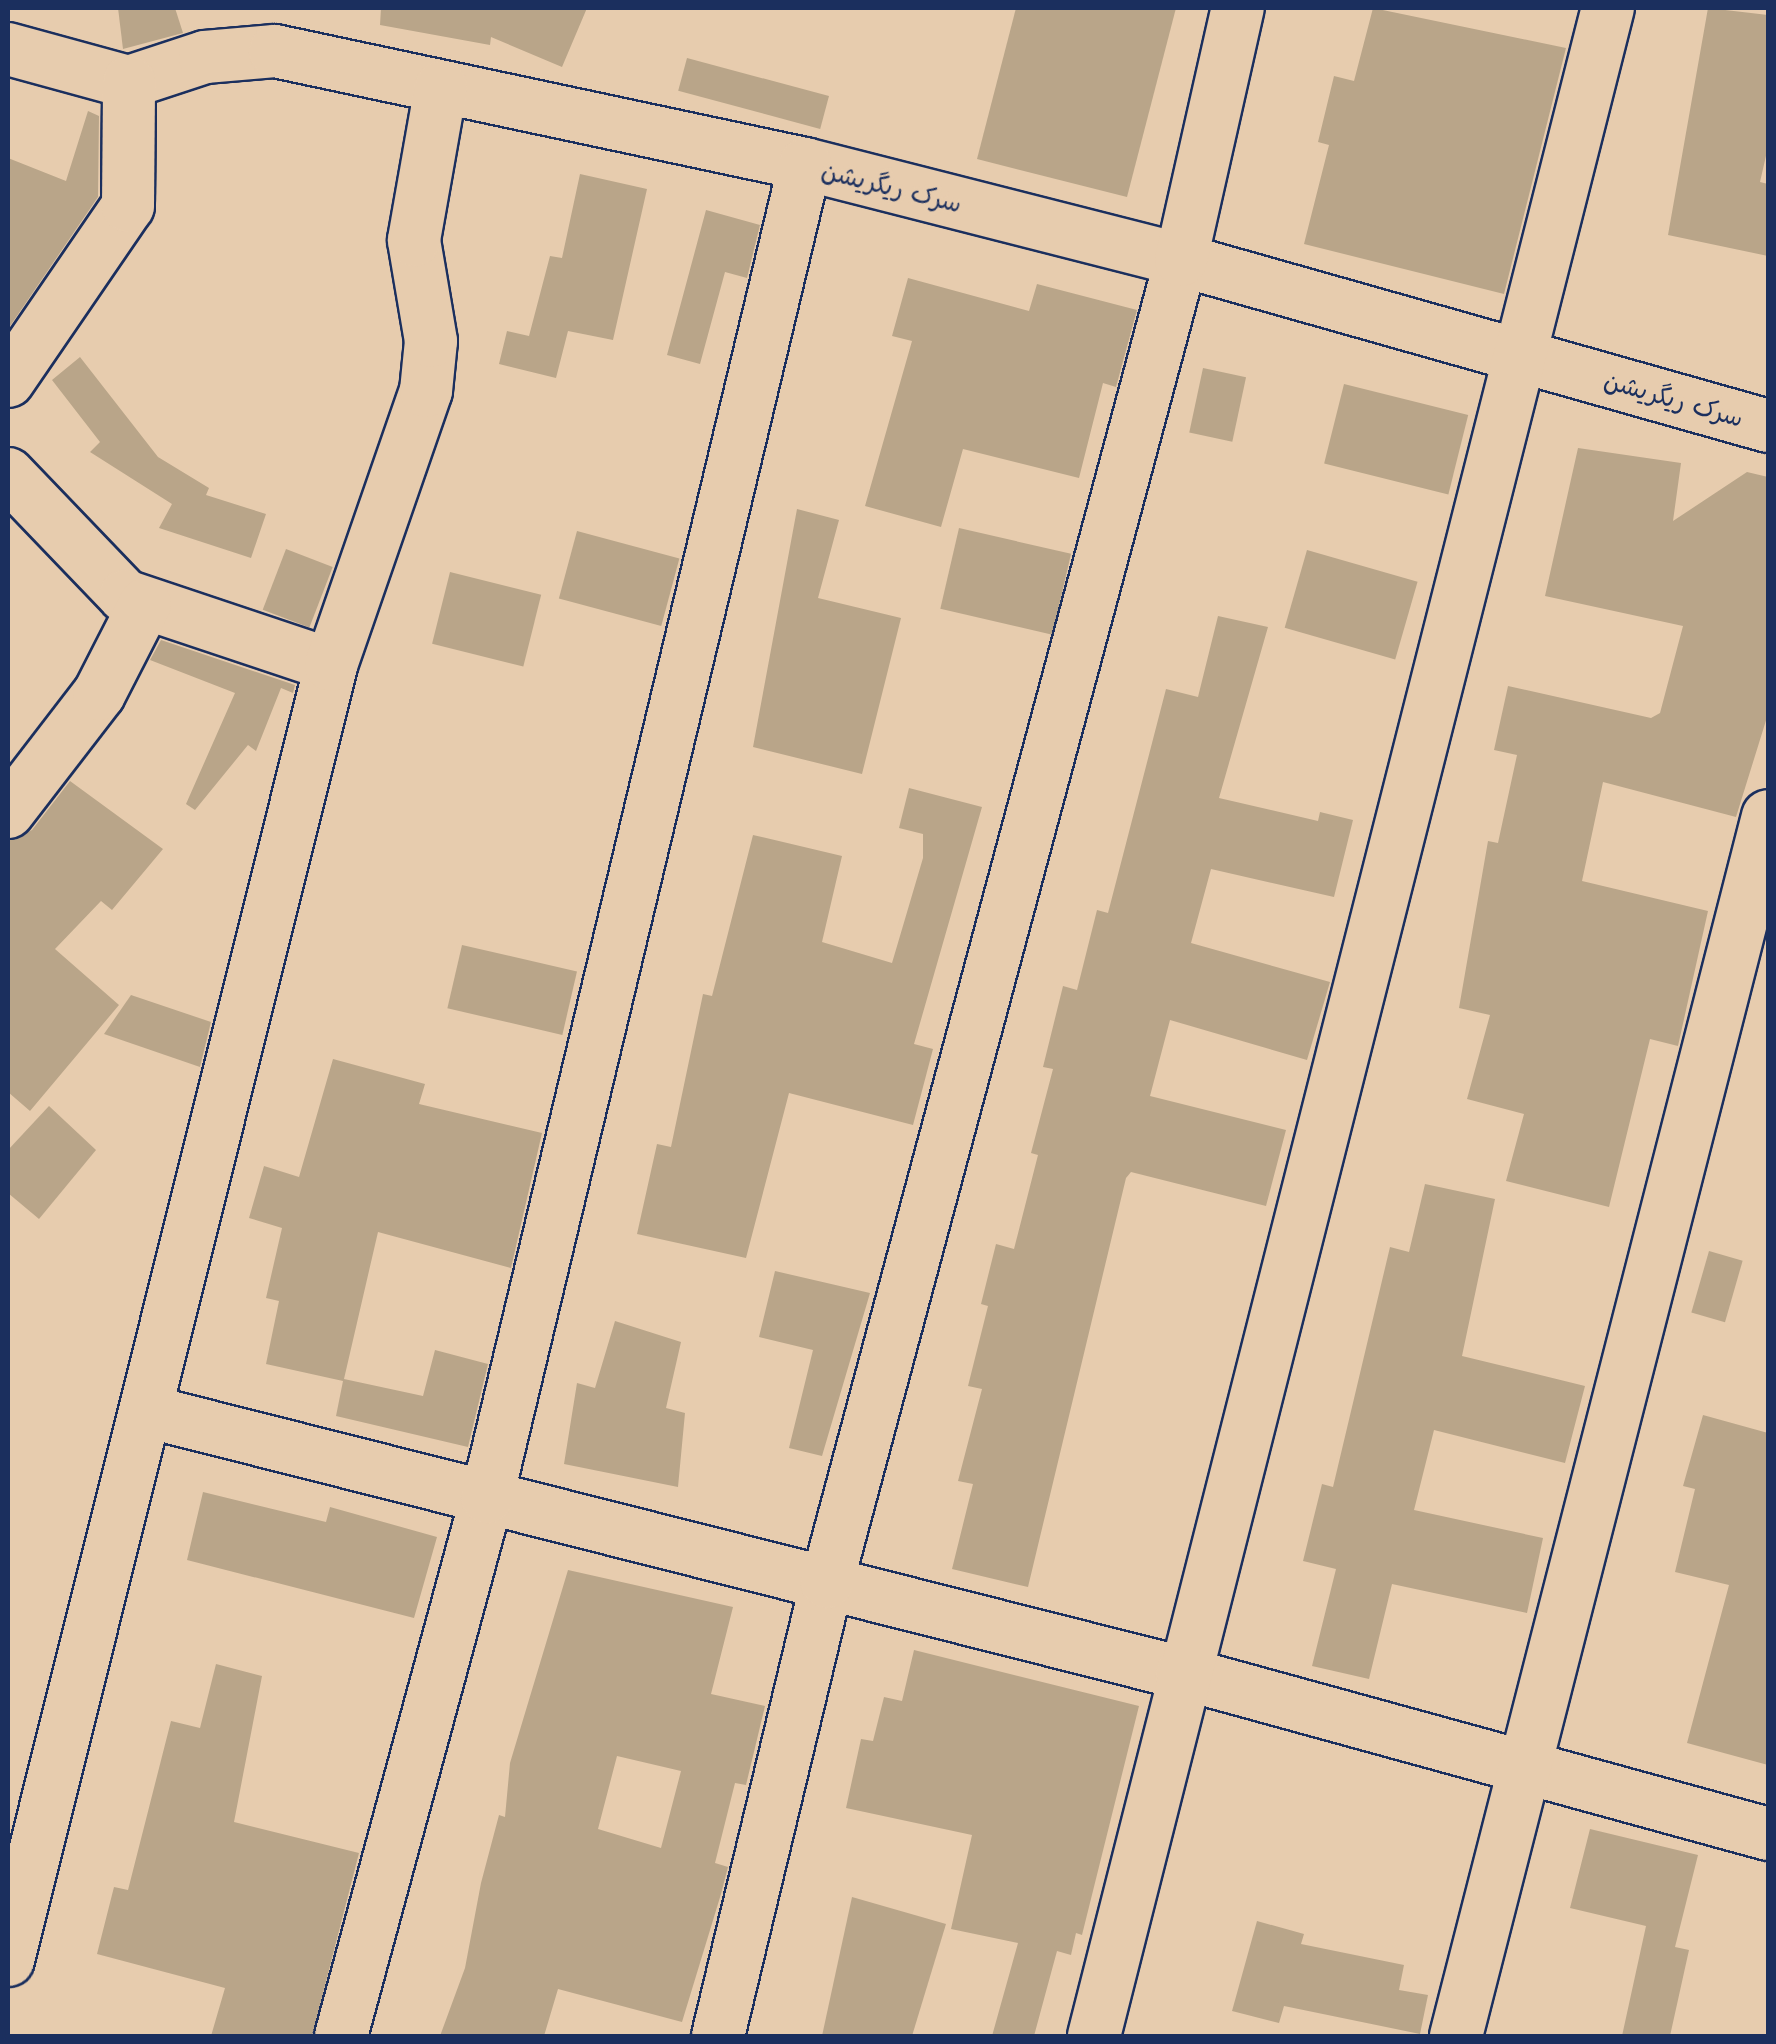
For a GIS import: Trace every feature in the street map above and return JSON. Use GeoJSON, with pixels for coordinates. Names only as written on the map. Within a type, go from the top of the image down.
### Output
{"type":"FeatureCollection","features":[{"type":"Feature","properties":{"kind":"street"},"geometry":{"type":"LineString","coordinates":[[718,2036],[827,1582],[1182,260],[1238,8]]}},
{"type":"Feature","properties":{"kind":"street"},"geometry":{"type":"LineString","coordinates":[[1094,2036],[1182,1673],[1608,8]]}},
{"type":"Feature","properties":{"kind":"street"},"geometry":{"type":"LineString","coordinates":[[8,49],[128,82],[128,206],[8,381]]}},
{"type":"Feature","properties":{"kind":"street","name":"سرک ریگریشن"},"geometry":{"type":"LineString","coordinates":[[128,82],[205,57],[275,52],[805,164],[1182,260],[1519,352],[1768,426]]}},
{"type":"Feature","properties":{"kind":"street"},"geometry":{"type":"LineString","coordinates":[[8,1960],[332,664],[426,391],[431,341],[414,240],[441,87]]}},
{"type":"Feature","properties":{"kind":"street"},"geometry":{"type":"LineString","coordinates":[[341,2036],[487,1497],[805,164]]}},
{"type":"Feature","properties":{"kind":"street"},"geometry":{"type":"LineString","coordinates":[[8,474],[125,596],[332,664]]}},
{"type":"Feature","properties":{"kind":"street"},"geometry":{"type":"LineString","coordinates":[[8,812],[99,694],[145,604]]}},
{"type":"Feature","properties":{"kind":"street"},"geometry":{"type":"LineString","coordinates":[[1456,2036],[1768,816]]}},
{"type":"Feature","properties":{"kind":"street"},"geometry":{"type":"LineString","coordinates":[[146,1411],[1182,1673],[1768,1834]]}},
{"type":"Feature","properties":{"kind":"building"},"geometry":{"type":"Polygon","coordinates":[[[118,8],[175,8],[183,33],[123,49],[118,8]]]}},
{"type":"Feature","properties":{"kind":"building"},"geometry":{"type":"Polygon","coordinates":[[[381,8],[587,8],[562,67],[491,37],[490,45],[380,25],[381,8]]]}},
{"type":"Feature","properties":{"kind":"building"},"geometry":{"type":"Polygon","coordinates":[[[1016,8],[1176,8],[1127,197],[977,159],[1016,8]]]}},
{"type":"Feature","properties":{"kind":"building"},"geometry":{"type":"Polygon","coordinates":[[[1373,8],[1566,48],[1504,294],[1304,244],[1329,145],[1318,142],[1334,76],[1354,81],[1373,8]]]}},
{"type":"Feature","properties":{"kind":"building"},"geometry":{"type":"Polygon","coordinates":[[[1708,8],[1768,15],[1768,147],[1760,182],[1768,184],[1768,256],[1668,235],[1708,8]]]}},
{"type":"Feature","properties":{"kind":"building"},"geometry":{"type":"Polygon","coordinates":[[[687,58],[829,96],[820,129],[678,91],[687,58]]]}},
{"type":"Feature","properties":{"kind":"building"},"geometry":{"type":"Polygon","coordinates":[[[88,111],[99,116],[98,197],[8,329],[8,158],[66,181],[88,111]]]}},
{"type":"Feature","properties":{"kind":"building"},"geometry":{"type":"Polygon","coordinates":[[[580,174],[647,189],[613,340],[568,331],[556,378],[499,364],[507,331],[529,336],[550,256],[562,258],[580,174]]]}},
{"type":"Feature","properties":{"kind":"building"},"geometry":{"type":"Polygon","coordinates":[[[706,210],[760,225],[747,278],[725,272],[700,364],[667,355],[706,210]]]}},
{"type":"Feature","properties":{"kind":"building"},"geometry":{"type":"Polygon","coordinates":[[[908,278],[1029,311],[1037,284],[1137,310],[1116,387],[1103,383],[1079,478],[963,449],[941,527],[865,506],[912,341],[892,336],[908,278]]]}},
{"type":"Feature","properties":{"kind":"building"},"geometry":{"type":"Polygon","coordinates":[[[80,357],[158,457],[209,488],[206,495],[266,514],[251,558],[159,528],[172,504],[90,452],[100,442],[52,380],[80,357]]]}},
{"type":"Feature","properties":{"kind":"building"},"geometry":{"type":"Polygon","coordinates":[[[1203,368],[1246,377],[1232,442],[1189,433],[1203,368]]]}},
{"type":"Feature","properties":{"kind":"building"},"geometry":{"type":"Polygon","coordinates":[[[1344,384],[1468,415],[1448,495],[1324,464],[1344,384]]]}},
{"type":"Feature","properties":{"kind":"building"},"geometry":{"type":"Polygon","coordinates":[[[1578,448],[1681,463],[1673,521],[1747,472],[1768,477],[1768,714],[1736,817],[1603,782],[1582,881],[1708,911],[1678,1046],[1650,1039],[1609,1207],[1506,1181],[1524,1114],[1467,1099],[1490,1015],[1459,1008],[1488,841],[1498,843],[1517,755],[1494,750],[1508,686],[1651,718],[1660,713],[1683,626],[1545,596],[1578,448]]]}},
{"type":"Feature","properties":{"kind":"building"},"geometry":{"type":"Polygon","coordinates":[[[797,509],[839,520],[818,598],[901,618],[862,774],[753,747],[797,509]]]}},
{"type":"Feature","properties":{"kind":"building"},"geometry":{"type":"Polygon","coordinates":[[[959,528],[1071,554],[1052,635],[940,609],[959,528]]]}},
{"type":"Feature","properties":{"kind":"building"},"geometry":{"type":"Polygon","coordinates":[[[577,531],[679,558],[661,626],[559,599],[577,531]]]}},
{"type":"Feature","properties":{"kind":"building"},"geometry":{"type":"Polygon","coordinates":[[[286,549],[333,567],[309,628],[263,610],[286,549]]]}},
{"type":"Feature","properties":{"kind":"building"},"geometry":{"type":"Polygon","coordinates":[[[1307,550],[1418,582],[1395,660],[1285,628],[1307,550]]]}},
{"type":"Feature","properties":{"kind":"building"},"geometry":{"type":"Polygon","coordinates":[[[450,572],[541,595],[523,667],[432,644],[450,572]]]}},
{"type":"Feature","properties":{"kind":"building"},"geometry":{"type":"Polygon","coordinates":[[[1218,616],[1268,627],[1219,798],[1318,821],[1320,812],[1353,820],[1334,897],[1211,869],[1191,943],[1330,982],[1307,1060],[1170,1020],[1150,1096],[1286,1130],[1266,1206],[1131,1172],[1126,1178],[1028,1587],[952,1569],[973,1484],[958,1481],[982,1389],[968,1386],[988,1306],[981,1304],[996,1244],[1014,1249],[1038,1155],[1031,1153],[1053,1069],[1043,1067],[1063,986],[1077,990],[1097,910],[1108,913],[1166,689],[1198,697],[1218,616]]]}},
{"type":"Feature","properties":{"kind":"building"},"geometry":{"type":"Polygon","coordinates":[[[161,640],[295,685],[293,693],[281,688],[256,751],[248,745],[195,810],[186,804],[235,693],[150,660],[161,640]]]}},
{"type":"Feature","properties":{"kind":"building"},"geometry":{"type":"Polygon","coordinates":[[[70,781],[163,849],[112,910],[101,901],[55,949],[119,1005],[30,1111],[8,1092],[8,841],[32,830],[70,781]]]}},
{"type":"Feature","properties":{"kind":"building"},"geometry":{"type":"Polygon","coordinates":[[[909,788],[982,807],[914,1044],[933,1049],[913,1125],[789,1093],[746,1258],[637,1234],[657,1144],[671,1147],[703,994],[712,996],[753,835],[842,856],[822,942],[892,963],[923,858],[923,834],[899,828],[909,788]]]}},
{"type":"Feature","properties":{"kind":"building"},"geometry":{"type":"Polygon","coordinates":[[[462,945],[577,972],[562,1035],[447,1008],[462,945]]]}},
{"type":"Feature","properties":{"kind":"building"},"geometry":{"type":"Polygon","coordinates":[[[131,995],[211,1022],[200,1067],[104,1034],[131,995]]]}},
{"type":"Feature","properties":{"kind":"building"},"geometry":{"type":"Polygon","coordinates":[[[333,1059],[425,1084],[419,1104],[542,1133],[511,1268],[378,1232],[344,1379],[423,1396],[435,1350],[488,1364],[468,1447],[336,1416],[343,1381],[266,1364],[279,1301],[266,1298],[282,1228],[249,1218],[264,1166],[299,1177],[333,1059]]]}},
{"type":"Feature","properties":{"kind":"building"},"geometry":{"type":"Polygon","coordinates":[[[49,1106],[96,1150],[39,1219],[8,1193],[8,1150],[49,1106]]]}},
{"type":"Feature","properties":{"kind":"building"},"geometry":{"type":"Polygon","coordinates":[[[1425,1184],[1495,1199],[1462,1356],[1585,1386],[1565,1463],[1434,1430],[1414,1510],[1543,1538],[1527,1613],[1392,1584],[1369,1679],[1312,1666],[1336,1569],[1303,1561],[1322,1484],[1333,1487],[1390,1247],[1409,1252],[1425,1184]]]}},
{"type":"Feature","properties":{"kind":"building"},"geometry":{"type":"Polygon","coordinates":[[[1709,1251],[1743,1261],[1725,1322],[1691,1313],[1709,1251]]]}},
{"type":"Feature","properties":{"kind":"building"},"geometry":{"type":"Polygon","coordinates":[[[775,1271],[870,1293],[822,1456],[789,1448],[813,1350],[759,1337],[775,1271]]]}},
{"type":"Feature","properties":{"kind":"building"},"geometry":{"type":"Polygon","coordinates":[[[615,1321],[681,1342],[666,1408],[685,1413],[678,1487],[564,1464],[577,1383],[595,1388],[615,1321]]]}},
{"type":"Feature","properties":{"kind":"building"},"geometry":{"type":"Polygon","coordinates":[[[1703,1415],[1768,1433],[1768,1765],[1687,1743],[1729,1585],[1675,1572],[1695,1489],[1683,1486],[1703,1415]]]}},
{"type":"Feature","properties":{"kind":"building"},"geometry":{"type":"Polygon","coordinates":[[[203,1492],[326,1522],[330,1507],[437,1537],[414,1618],[187,1560],[203,1492]]]}},
{"type":"Feature","properties":{"kind":"building"},"geometry":{"type":"Polygon","coordinates":[[[568,1570],[733,1607],[711,1694],[765,1706],[746,1785],[735,1783],[715,1863],[728,1867],[682,2022],[558,1989],[544,2036],[440,2036],[465,1968],[499,1815],[505,1817],[510,1763],[568,1570]],[[617,1756],[598,1829],[661,1848],[681,1771],[617,1756]]]}},
{"type":"Feature","properties":{"kind":"building"},"geometry":{"type":"Polygon","coordinates":[[[914,1650],[1139,1706],[1082,1935],[1076,1933],[1071,1955],[1057,1951],[1034,2036],[992,2036],[1018,1943],[951,1929],[972,1835],[846,1808],[861,1739],[873,1741],[884,1697],[902,1701],[914,1650]]]}},
{"type":"Feature","properties":{"kind":"building"},"geometry":{"type":"Polygon","coordinates":[[[216,1664],[262,1676],[234,1822],[359,1853],[312,2036],[211,2036],[225,1988],[97,1954],[114,1887],[128,1890],[171,1721],[200,1728],[216,1664]]]}},
{"type":"Feature","properties":{"kind":"building"},"geometry":{"type":"Polygon","coordinates":[[[1590,1829],[1698,1855],[1675,1947],[1689,1950],[1670,2036],[1622,2036],[1646,1926],[1570,1908],[1590,1829]]]}},
{"type":"Feature","properties":{"kind":"building"},"geometry":{"type":"Polygon","coordinates":[[[852,1897],[946,1924],[912,2036],[822,2036],[852,1897]]]}},
{"type":"Feature","properties":{"kind":"building"},"geometry":{"type":"Polygon","coordinates":[[[1257,1921],[1304,1934],[1301,1944],[1404,1965],[1399,1990],[1428,1995],[1420,2034],[1284,2006],[1279,2023],[1232,2011],[1257,1921]]]}}]}
